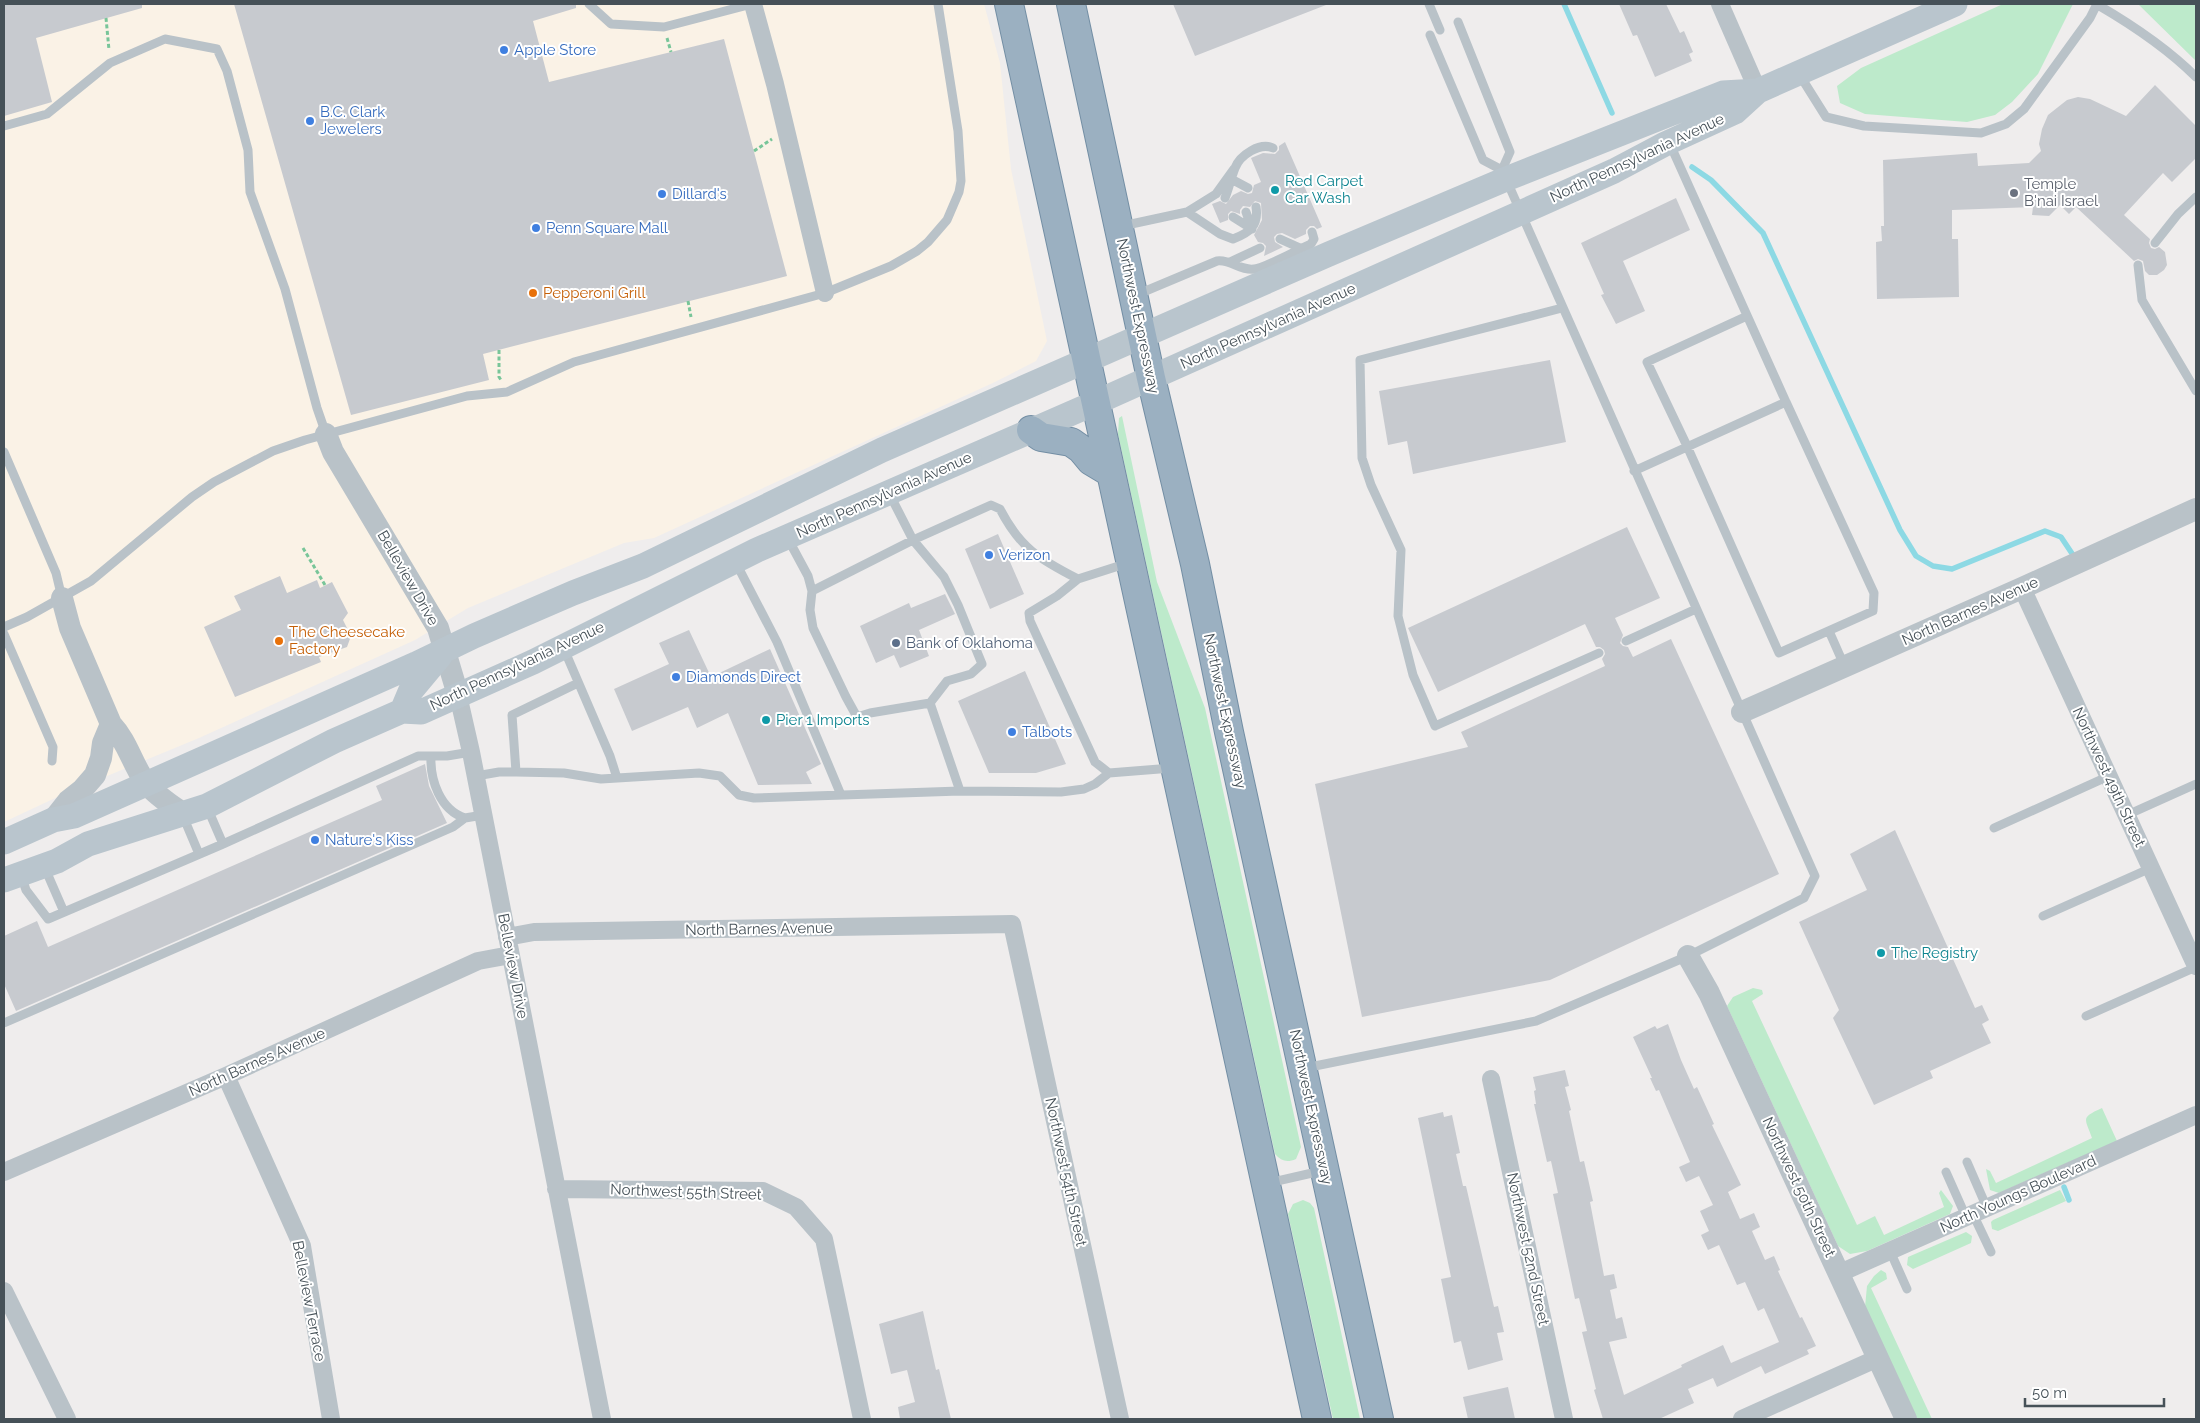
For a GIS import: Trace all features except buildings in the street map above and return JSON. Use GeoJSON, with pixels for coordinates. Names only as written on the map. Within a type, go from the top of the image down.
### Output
{"type":"FeatureCollection","features":[{"type":"Feature","properties":{"kind":"highway"},"geometry":{"type":"LineString","coordinates":[[1009,4],[1086,361],[1097,402],[1316,1419]]}},
{"type":"Feature","properties":{"kind":"highway","name":"Northwest Expressway"},"geometry":{"type":"LineString","coordinates":[[1071,4],[1151,378],[1195,564],[1229,732],[1379,1419]]}},
{"type":"Feature","properties":{"kind":"highway"},"geometry":{"type":"LineString","coordinates":[[1031,430],[1041,437],[1071,442],[1081,448],[1091,460],[1111,473]]}},
{"type":"Feature","properties":{"kind":"main road","name":"North Pennsylvania Avenue"},"geometry":{"type":"LineString","coordinates":[[12,877],[57,861],[88,844],[207,806],[334,741],[402,711],[421,712],[563,647],[787,537],[1097,402],[1614,171],[1669,142],[1736,112],[1758,91],[1955,4]]}},
{"type":"Feature","properties":{"kind":"main road","name":"North Pennsylvania Avenue"},"geometry":{"type":"LineString","coordinates":[[4,842],[53,820],[74,816],[572,593],[643,566],[882,450],[1504,175],[1723,93],[1758,91]]}},
{"type":"Feature","properties":{"kind":"main road"},"geometry":{"type":"LineString","coordinates":[[402,711],[410,692],[444,651]]}},
{"type":"Feature","properties":{"kind":"street"},"geometry":{"type":"LineString","coordinates":[[753,4],[775,84],[825,293]]}},
{"type":"Feature","properties":{"kind":"street"},"geometry":{"type":"LineString","coordinates":[[1720,4],[1758,91]]}},
{"type":"Feature","properties":{"kind":"street","name":"Belleview Drive"},"geometry":{"type":"LineString","coordinates":[[326,434],[333,452],[438,628],[458,695],[476,776],[602,1419]]}},
{"type":"Feature","properties":{"kind":"street","name":"North Barnes Avenue"},"geometry":{"type":"LineString","coordinates":[[1742,712],[2196,509]]}},
{"type":"Feature","properties":{"kind":"street","name":"Northwest 49th Street"},"geometry":{"type":"LineString","coordinates":[[2022,588],[2196,967]]}},
{"type":"Feature","properties":{"kind":"street"},"geometry":{"type":"LineString","coordinates":[[62,598],[70,628],[112,724],[121,735],[136,769],[147,784],[182,813]]}},
{"type":"Feature","properties":{"kind":"street"},"geometry":{"type":"LineString","coordinates":[[53,820],[68,801],[82,790],[95,775],[101,758],[103,743],[112,724]]}},
{"type":"Feature","properties":{"kind":"street","name":"North Barnes Avenue"},"geometry":{"type":"LineString","coordinates":[[507,937],[534,932],[1012,924]]}},
{"type":"Feature","properties":{"kind":"street","name":"Northwest 54th Street"},"geometry":{"type":"LineString","coordinates":[[1012,924],[1120,1419]]}},
{"type":"Feature","properties":{"kind":"street","name":"North Barnes Avenue"},"geometry":{"type":"LineString","coordinates":[[4,1172],[226,1076],[478,961],[510,955]]}},
{"type":"Feature","properties":{"kind":"street","name":"Northwest 50th Street"},"geometry":{"type":"LineString","coordinates":[[1688,956],[1709,993],[1906,1419]]}},
{"type":"Feature","properties":{"kind":"street","name":"Belleview Terrace"},"geometry":{"type":"LineString","coordinates":[[226,1076],[302,1246],[331,1419]]}},
{"type":"Feature","properties":{"kind":"street","name":"Northwest 52nd Street"},"geometry":{"type":"LineString","coordinates":[[1491,1079],[1564,1419]]}},
{"type":"Feature","properties":{"kind":"street","name":"North Youngs Boulevard"},"geometry":{"type":"LineString","coordinates":[[1840,1273],[2196,1114]]}},
{"type":"Feature","properties":{"kind":"street","name":"Northwest 55th Street"},"geometry":{"type":"LineString","coordinates":[[556,1189],[763,1191],[796,1207],[824,1239],[862,1419]]}},
{"type":"Feature","properties":{"kind":"street"},"geometry":{"type":"LineString","coordinates":[[4,1292],[67,1419]]}},
{"type":"Feature","properties":{"kind":"street"},"geometry":{"type":"LineString","coordinates":[[1742,1419],[1878,1358]]}},
{"type":"Feature","properties":{"kind":"lane"},"geometry":{"type":"LineString","coordinates":[[589,4],[611,24],[664,27],[753,4]]}},
{"type":"Feature","properties":{"kind":"lane"},"geometry":{"type":"LineString","coordinates":[[4,627],[91,581],[192,497],[214,482],[279,449],[326,434],[467,396],[507,392],[574,362],[825,293],[891,266],[917,251],[947,220],[954,207],[961,181],[961,157],[938,4]]}},
{"type":"Feature","properties":{"kind":"lane"},"geometry":{"type":"LineString","coordinates":[[1429,4],[1440,30]]}},
{"type":"Feature","properties":{"kind":"lane"},"geometry":{"type":"LineString","coordinates":[[1799,73],[1826,117],[1864,126],[1981,133],[2006,124],[2024,109],[2061,60],[2098,4],[2131,24],[2178,59],[2196,77]]}},
{"type":"Feature","properties":{"kind":"lane"},"geometry":{"type":"LineString","coordinates":[[1458,22],[1510,152],[1504,175]]}},
{"type":"Feature","properties":{"kind":"lane"},"geometry":{"type":"LineString","coordinates":[[1303,1069],[1536,1021],[1688,956],[1804,898],[1815,876],[1504,175],[1483,160],[1430,35]]}},
{"type":"Feature","properties":{"kind":"lane","name":"Belleview Drive"},"geometry":{"type":"LineString","coordinates":[[4,126],[48,114],[110,63],[165,39],[217,49],[226,71],[248,150],[250,192],[285,289],[317,408],[326,434]]}},
{"type":"Feature","properties":{"kind":"lane"},"geometry":{"type":"LineString","coordinates":[[1669,142],[1874,593],[1873,611],[1779,653],[1687,446],[1647,362],[1747,316]]}},
{"type":"Feature","properties":{"kind":"lane"},"geometry":{"type":"LineString","coordinates":[[1119,226],[1187,212],[1216,194],[1245,156],[1261,146],[1268,145],[1273,148]]}},
{"type":"Feature","properties":{"kind":"lane"},"geometry":{"type":"LineString","coordinates":[[1225,198],[1233,180],[1235,167]]}},
{"type":"Feature","properties":{"kind":"lane"},"geometry":{"type":"LineString","coordinates":[[1233,180],[1248,188]]}},
{"type":"Feature","properties":{"kind":"lane"},"geometry":{"type":"LineString","coordinates":[[1233,180],[1238,192]]}},
{"type":"Feature","properties":{"kind":"lane"},"geometry":{"type":"LineString","coordinates":[[2154,243],[2178,214],[2196,197]]}},
{"type":"Feature","properties":{"kind":"lane"},"geometry":{"type":"LineString","coordinates":[[1187,212],[1220,234],[1233,239],[1252,229],[1258,217],[1256,207]]}},
{"type":"Feature","properties":{"kind":"lane"},"geometry":{"type":"LineString","coordinates":[[1246,212],[1252,229]]}},
{"type":"Feature","properties":{"kind":"lane"},"geometry":{"type":"LineString","coordinates":[[1234,218],[1252,229]]}},
{"type":"Feature","properties":{"kind":"lane"},"geometry":{"type":"LineString","coordinates":[[1134,296],[1217,261],[1227,260],[1240,267],[1255,270],[1310,244],[1314,239],[1312,232]]}},
{"type":"Feature","properties":{"kind":"lane"},"geometry":{"type":"LineString","coordinates":[[1280,239],[1300,248]]}},
{"type":"Feature","properties":{"kind":"lane"},"geometry":{"type":"LineString","coordinates":[[1230,262],[1260,248]]}},
{"type":"Feature","properties":{"kind":"lane"},"geometry":{"type":"LineString","coordinates":[[2138,265],[2142,300],[2196,391]]}},
{"type":"Feature","properties":{"kind":"lane"},"geometry":{"type":"LineString","coordinates":[[1562,308],[1360,360],[1362,458],[1371,485],[1401,550],[1398,616],[1413,675],[1435,726],[1599,653]]}},
{"type":"Feature","properties":{"kind":"lane"},"geometry":{"type":"LineString","coordinates":[[1634,471],[1786,402]]}},
{"type":"Feature","properties":{"kind":"lane"},"geometry":{"type":"LineString","coordinates":[[4,452],[56,573],[62,598]]}},
{"type":"Feature","properties":{"kind":"lane"},"geometry":{"type":"LineString","coordinates":[[787,537],[808,576],[812,592],[810,610],[813,628],[857,717],[870,712],[930,703],[947,681],[971,674],[982,664],[958,605],[944,577],[913,540],[889,493]]}},
{"type":"Feature","properties":{"kind":"lane"},"geometry":{"type":"LineString","coordinates":[[812,592],[913,540],[991,505],[1000,509],[1010,530],[1025,548],[1051,565],[1078,578]]}},
{"type":"Feature","properties":{"kind":"lane"},"geometry":{"type":"LineString","coordinates":[[735,561],[777,642],[841,795]]}},
{"type":"Feature","properties":{"kind":"lane"},"geometry":{"type":"LineString","coordinates":[[1109,773],[1095,762],[1030,621],[1029,613],[1078,578],[1131,563]]}},
{"type":"Feature","properties":{"kind":"lane"},"geometry":{"type":"LineString","coordinates":[[1626,641],[1696,609]]}},
{"type":"Feature","properties":{"kind":"lane"},"geometry":{"type":"LineString","coordinates":[[1829,631],[1845,666]]}},
{"type":"Feature","properties":{"kind":"lane"},"geometry":{"type":"LineString","coordinates":[[4,634],[54,747],[52,761]]}},
{"type":"Feature","properties":{"kind":"lane"},"geometry":{"type":"LineString","coordinates":[[563,647],[610,756],[617,778]]}},
{"type":"Feature","properties":{"kind":"lane"},"geometry":{"type":"LineString","coordinates":[[516,772],[512,715],[578,683]]}},
{"type":"Feature","properties":{"kind":"lane"},"geometry":{"type":"LineString","coordinates":[[930,703],[960,791]]}},
{"type":"Feature","properties":{"kind":"lane"},"geometry":{"type":"LineString","coordinates":[[12,877],[26,890],[48,919],[223,844],[418,756],[447,756],[471,752]]}},
{"type":"Feature","properties":{"kind":"lane"},"geometry":{"type":"LineString","coordinates":[[431,756],[431,773],[442,799],[451,811],[465,818]]}},
{"type":"Feature","properties":{"kind":"lane"},"geometry":{"type":"LineString","coordinates":[[476,776],[499,772],[564,773],[601,779],[699,773],[720,776],[739,795],[754,798],[960,791],[1061,792],[1095,784],[1109,773],[1175,768]]}},
{"type":"Feature","properties":{"kind":"lane"},"geometry":{"type":"LineString","coordinates":[[1994,828],[2108,776]]}},
{"type":"Feature","properties":{"kind":"lane"},"geometry":{"type":"LineString","coordinates":[[2127,815],[2196,784]]}},
{"type":"Feature","properties":{"kind":"lane"},"geometry":{"type":"LineString","coordinates":[[207,806],[223,844]]}},
{"type":"Feature","properties":{"kind":"lane"},"geometry":{"type":"LineString","coordinates":[[182,813],[199,854]]}},
{"type":"Feature","properties":{"kind":"lane"},"geometry":{"type":"LineString","coordinates":[[4,1023],[453,827],[465,818],[483,815]]}},
{"type":"Feature","properties":{"kind":"lane"},"geometry":{"type":"LineString","coordinates":[[44,866],[64,912]]}},
{"type":"Feature","properties":{"kind":"lane"},"geometry":{"type":"LineString","coordinates":[[2043,916],[2151,868]]}},
{"type":"Feature","properties":{"kind":"lane"},"geometry":{"type":"LineString","coordinates":[[2086,1016],[2196,967]]}},
{"type":"Feature","properties":{"kind":"lane"},"geometry":{"type":"LineString","coordinates":[[1967,1162],[1975,1213]]}},
{"type":"Feature","properties":{"kind":"lane"},"geometry":{"type":"LineString","coordinates":[[1265,1184],[1325,1170]]}},
{"type":"Feature","properties":{"kind":"lane"},"geometry":{"type":"LineString","coordinates":[[1946,1172],[1975,1213],[1991,1252]]}},
{"type":"Feature","properties":{"kind":"lane"},"geometry":{"type":"LineString","coordinates":[[1890,1251],[1907,1289]]}},
{"type":"Feature","properties":{"kind":"path"},"geometry":{"type":"LineString","coordinates":[[106,18],[110,63]]}},
{"type":"Feature","properties":{"kind":"path"},"geometry":{"type":"LineString","coordinates":[[499,350],[499,376],[507,392]]}},
{"type":"Feature","properties":{"kind":"path"},"geometry":{"type":"LineString","coordinates":[[303,548],[325,585]]}},
{"type":"Feature","properties":{"kind":"shaded area"},"geometry":{"type":"Polygon","coordinates":[[[4,4],[984,4],[1000,63],[1011,169],[1047,341],[1036,361],[995,382],[654,538],[624,543],[468,608],[415,640],[199,738],[66,793],[4,822],[4,4]]]}},
{"type":"Feature","properties":{"kind":"green space"},"geometry":{"type":"Polygon","coordinates":[[[2003,4],[2073,4],[2038,74],[2012,102],[1995,115],[1967,122],[1865,114],[1840,103],[1837,86],[1861,68],[2003,4]]]}},
{"type":"Feature","properties":{"kind":"green space"},"geometry":{"type":"Polygon","coordinates":[[[2138,4],[2196,4],[2196,61],[2138,4]]]}},
{"type":"Feature","properties":{"kind":"green space"},"geometry":{"type":"Polygon","coordinates":[[[1122,416],[1157,582],[1205,708],[1301,1147],[1296,1159],[1290,1161],[1284,1161],[1275,1154],[1118,434],[1119,418],[1122,416]]]}},
{"type":"Feature","properties":{"kind":"green space"},"geometry":{"type":"Polygon","coordinates":[[[1753,988],[1762,990],[1763,994],[1752,1001],[1857,1225],[1875,1216],[1884,1235],[1944,1207],[1939,1193],[1941,1190],[1953,1206],[1950,1214],[1867,1251],[1850,1254],[1838,1246],[1727,1006],[1733,997],[1753,988]]]}},
{"type":"Feature","properties":{"kind":"green space"},"geometry":{"type":"Polygon","coordinates":[[[2102,1108],[2117,1141],[1999,1193],[1990,1190],[1986,1169],[1990,1171],[1996,1183],[2092,1138],[2086,1119],[2090,1114],[2102,1108]]]}},
{"type":"Feature","properties":{"kind":"green space"},"geometry":{"type":"Polygon","coordinates":[[[2060,1190],[2066,1201],[1998,1231],[1992,1229],[1991,1222],[1993,1220],[2060,1190]]]}},
{"type":"Feature","properties":{"kind":"green space"},"geometry":{"type":"Polygon","coordinates":[[[1303,1200],[1310,1203],[1314,1208],[1360,1419],[1333,1419],[1288,1214],[1293,1204],[1303,1200]]]}},
{"type":"Feature","properties":{"kind":"green space"},"geometry":{"type":"Polygon","coordinates":[[[1966,1232],[1972,1236],[1971,1243],[1913,1269],[1907,1265],[1908,1257],[1966,1232]]]}},
{"type":"Feature","properties":{"kind":"green space"},"geometry":{"type":"Polygon","coordinates":[[[1881,1270],[1886,1273],[1887,1279],[1871,1288],[1932,1419],[1917,1419],[1865,1307],[1867,1286],[1881,1270]]]}},
{"type":"Feature","properties":{"kind":"waterway"},"geometry":{"type":"LineString","coordinates":[[1564,4],[1612,113]]}},
{"type":"Feature","properties":{"kind":"waterway"},"geometry":{"type":"LineString","coordinates":[[1692,167],[1711,180],[1763,233],[1900,530],[1916,556],[1933,566],[1952,569],[2045,531],[2061,537],[2073,555]]}},
{"type":"Feature","properties":{"kind":"waterway"},"geometry":{"type":"LineString","coordinates":[[2064,1187],[2069,1200]]}},
{"type":"Feature","properties":{"kind":"place","name":"Apple Store"},"geometry":{"type":"Point","coordinates":[504,50]}},
{"type":"Feature","properties":{"kind":"place","name":"B.C. Clark Jewelers"},"geometry":{"type":"Point","coordinates":[310,121]}},
{"type":"Feature","properties":{"kind":"place","name":"Red Carpet Car Wash"},"geometry":{"type":"Point","coordinates":[1275,190]}},
{"type":"Feature","properties":{"kind":"place","name":"Temple B'nai Israel"},"geometry":{"type":"Point","coordinates":[2014,193]}},
{"type":"Feature","properties":{"kind":"place","name":"Dillard's"},"geometry":{"type":"Point","coordinates":[662,194]}},
{"type":"Feature","properties":{"kind":"place","name":"Penn Square Mall"},"geometry":{"type":"Point","coordinates":[536,228]}},
{"type":"Feature","properties":{"kind":"place","name":"Pepperoni Grill"},"geometry":{"type":"Point","coordinates":[533,293]}},
{"type":"Feature","properties":{"kind":"place","name":"Verizon"},"geometry":{"type":"Point","coordinates":[989,555]}},
{"type":"Feature","properties":{"kind":"place","name":"The Cheesecake Factory"},"geometry":{"type":"Point","coordinates":[279,641]}},
{"type":"Feature","properties":{"kind":"place","name":"Bank of Oklahoma"},"geometry":{"type":"Point","coordinates":[896,643]}},
{"type":"Feature","properties":{"kind":"place","name":"Diamonds Direct"},"geometry":{"type":"Point","coordinates":[676,677]}},
{"type":"Feature","properties":{"kind":"place","name":"Pier 1 Imports"},"geometry":{"type":"Point","coordinates":[766,720]}},
{"type":"Feature","properties":{"kind":"place","name":"Talbots"},"geometry":{"type":"Point","coordinates":[1012,732]}},
{"type":"Feature","properties":{"kind":"place","name":"Nature's Kiss"},"geometry":{"type":"Point","coordinates":[315,840]}},
{"type":"Feature","properties":{"kind":"place","name":"The Registry"},"geometry":{"type":"Point","coordinates":[1881,953]}}]}
